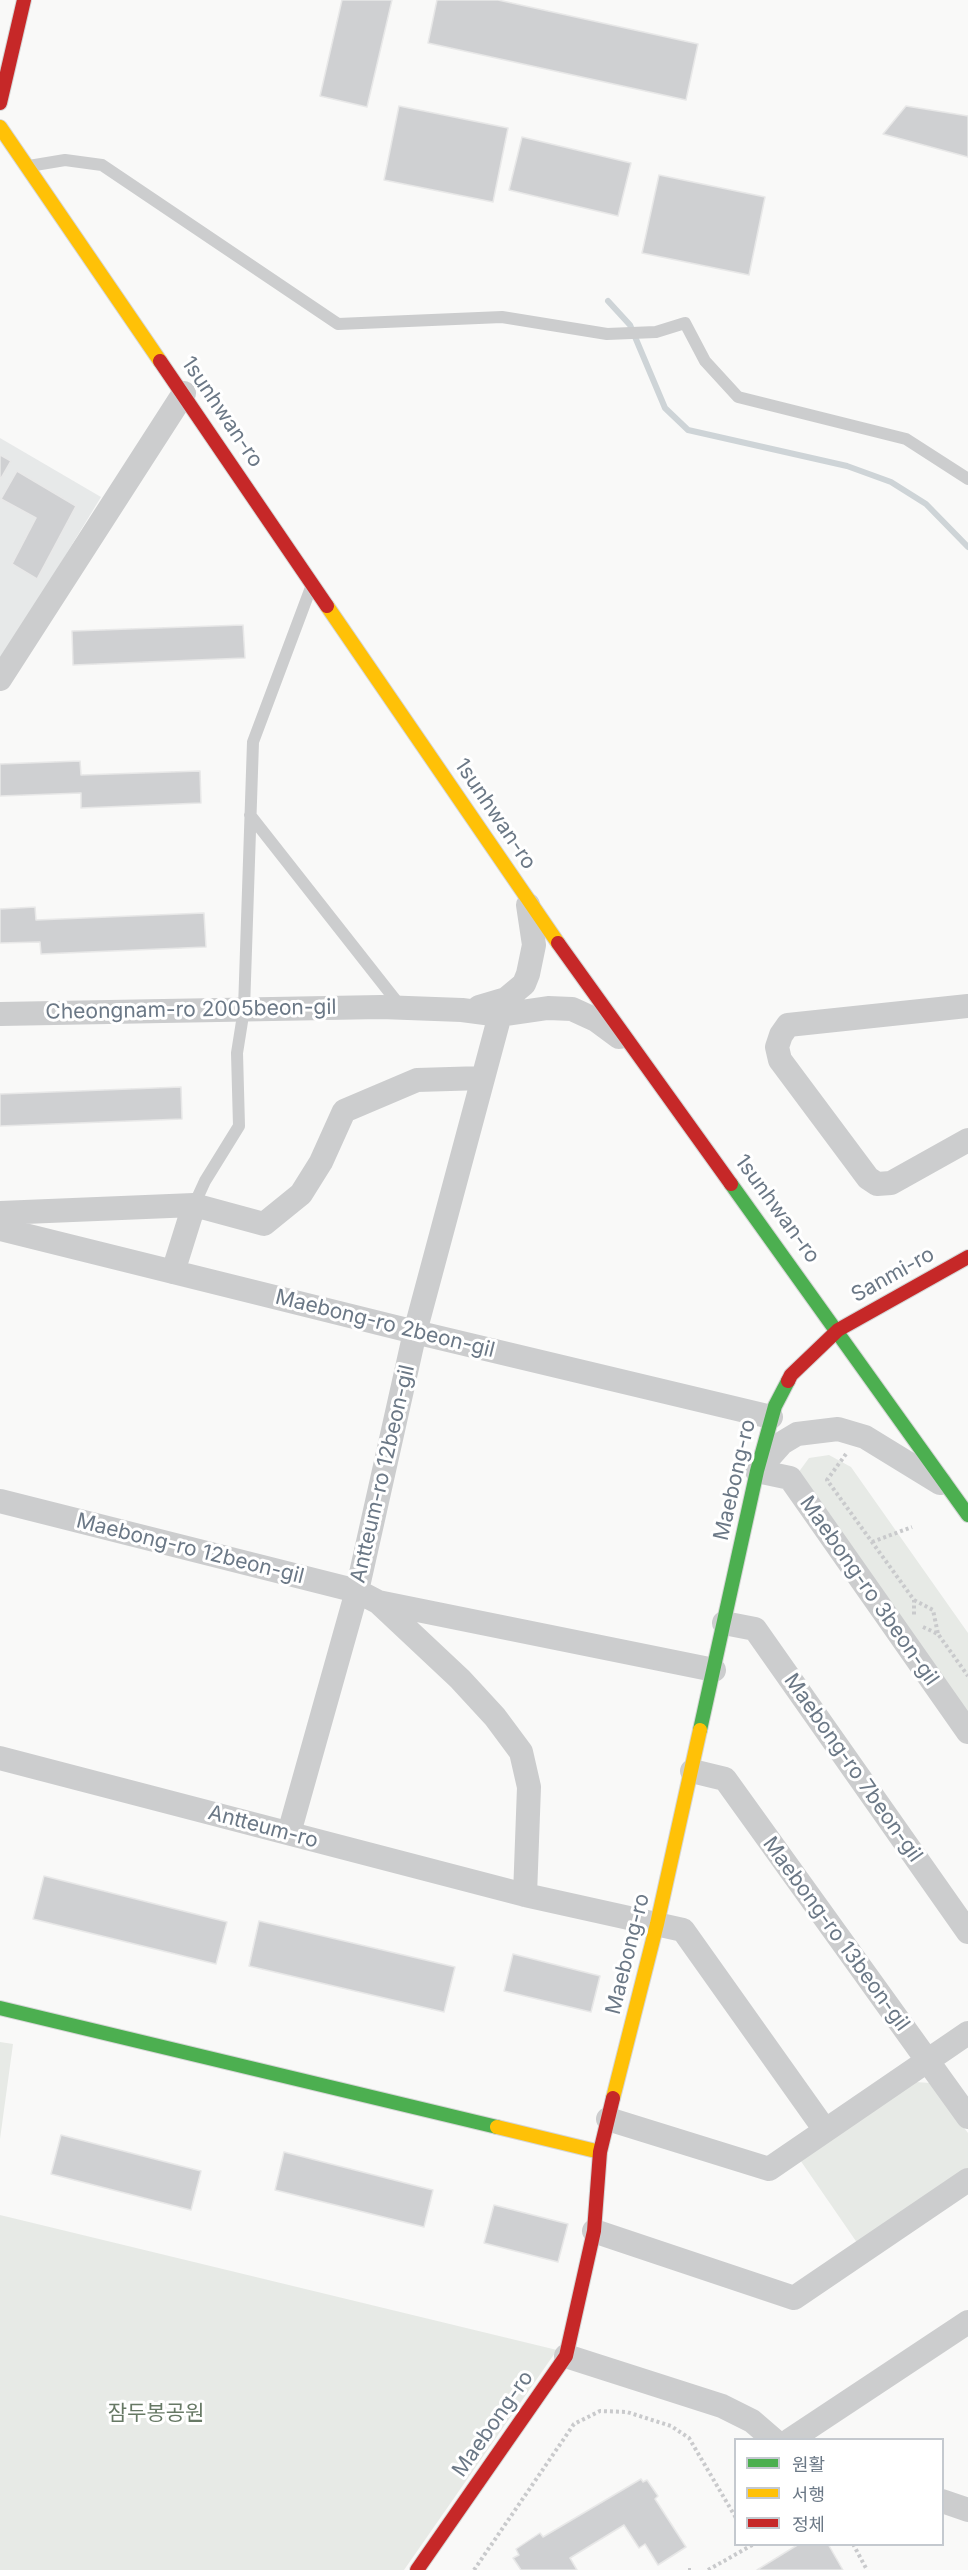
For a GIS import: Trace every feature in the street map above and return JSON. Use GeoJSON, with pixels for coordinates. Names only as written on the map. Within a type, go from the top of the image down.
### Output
{"type":"FeatureCollection","features":[{"type":"Feature","properties":{"kind":"street"},"geometry":{"type":"LineString","coordinates":[[0,103],[24,0]]}},
{"type":"Feature","properties":{"kind":"street","name":"1sunhwan-ro"},"geometry":{"type":"LineString","coordinates":[[0,127],[184,393],[527,900],[838,1330],[968,1515]]}},
{"type":"Feature","properties":{"kind":"street"},"geometry":{"type":"LineString","coordinates":[[0,679],[184,393]]}},
{"type":"Feature","properties":{"kind":"street"},"geometry":{"type":"LineString","coordinates":[[462,1010],[506,999],[524,984],[534,945],[527,900]]}},
{"type":"Feature","properties":{"kind":"street"},"geometry":{"type":"LineString","coordinates":[[968,1006],[788,1025],[777,1047],[780,1060],[868,1178],[877,1184],[891,1183],[968,1140]]}},
{"type":"Feature","properties":{"kind":"street","name":"Cheongnam-ro 2005beon-gil"},"geometry":{"type":"LineString","coordinates":[[0,1014],[391,1007],[462,1010]]}},
{"type":"Feature","properties":{"kind":"street"},"geometry":{"type":"LineString","coordinates":[[462,1010],[500,1015],[548,1008],[572,1009],[596,1020],[634,1047]]}},
{"type":"Feature","properties":{"kind":"street","name":"Antteum-ro 12beon-gil"},"geometry":{"type":"LineString","coordinates":[[289,1833],[357,1591],[415,1332],[500,1015]]}},
{"type":"Feature","properties":{"kind":"street"},"geometry":{"type":"LineString","coordinates":[[0,1213],[195,1205],[264,1224],[301,1194],[321,1162],[344,1111],[417,1080],[483,1078]]}},
{"type":"Feature","properties":{"kind":"street"},"geometry":{"type":"LineString","coordinates":[[173,1272],[195,1205]]}},
{"type":"Feature","properties":{"kind":"street","name":"Maebong-ro 2beon-gil"},"geometry":{"type":"LineString","coordinates":[[0,1229],[771,1417]]}},
{"type":"Feature","properties":{"kind":"street","name":"Sanmi-ro"},"geometry":{"type":"LineString","coordinates":[[838,1330],[968,1257]]}},
{"type":"Feature","properties":{"kind":"street","name":"Maebong-ro"},"geometry":{"type":"LineString","coordinates":[[417,2570],[566,2356],[594,2231],[600,2152],[657,1924],[757,1471],[771,1417],[791,1375],[838,1330]]}},
{"type":"Feature","properties":{"kind":"street"},"geometry":{"type":"LineString","coordinates":[[757,1471],[782,1443],[797,1434],[838,1429],[865,1437],[950,1490]]}},
{"type":"Feature","properties":{"kind":"street","name":"Maebong-ro 3beon-gil"},"geometry":{"type":"LineString","coordinates":[[757,1471],[790,1478],[968,1732]]}},
{"type":"Feature","properties":{"kind":"street","name":"Maebong-ro 12beon-gil"},"geometry":{"type":"LineString","coordinates":[[0,1501],[357,1591],[378,1602],[460,1679],[521,1752],[530,1786],[525,1895]]}},
{"type":"Feature","properties":{"kind":"street","name":"Maebong-ro 12beon-gil"},"geometry":{"type":"LineString","coordinates":[[378,1602],[714,1670]]}},
{"type":"Feature","properties":{"kind":"street","name":"Maebong-ro 7beon-gil"},"geometry":{"type":"LineString","coordinates":[[724,1623],[756,1629],[968,1932]]}},
{"type":"Feature","properties":{"kind":"street","name":"Antteum-ro"},"geometry":{"type":"LineString","coordinates":[[0,1758],[525,1895],[683,1930],[825,2130]]}},
{"type":"Feature","properties":{"kind":"street","name":"Maebong-ro 13beon-gil"},"geometry":{"type":"LineString","coordinates":[[692,1771],[725,1779],[968,2117]]}},
{"type":"Feature","properties":{"kind":"street"},"geometry":{"type":"LineString","coordinates":[[0,2008],[600,2152]]}},
{"type":"Feature","properties":{"kind":"street"},"geometry":{"type":"LineString","coordinates":[[608,2119],[769,2169],[968,2032]]}},
{"type":"Feature","properties":{"kind":"street"},"geometry":{"type":"LineString","coordinates":[[594,2231],[794,2298],[968,2180]]}},
{"type":"Feature","properties":{"kind":"street"},"geometry":{"type":"LineString","coordinates":[[791,2438],[966,2326]]}},
{"type":"Feature","properties":{"kind":"street"},"geometry":{"type":"LineString","coordinates":[[566,2356],[722,2406],[752,2421],[773,2438]]}},
{"type":"Feature","properties":{"kind":"street"},"geometry":{"type":"LineString","coordinates":[[944,2502],[968,2510]]}},
{"type":"Feature","properties":{"kind":"lane"},"geometry":{"type":"LineString","coordinates":[[28,167],[64,160],[102,165],[338,324],[502,317],[618,333],[656,332],[685,323],[705,361],[738,397],[906,439],[968,479]]}},
{"type":"Feature","properties":{"kind":"lane"},"geometry":{"type":"LineString","coordinates":[[195,1205],[205,1181],[239,1126],[237,1053],[244,1009],[253,742],[312,583]]}},
{"type":"Feature","properties":{"kind":"lane"},"geometry":{"type":"LineString","coordinates":[[250,815],[391,1007]]}},
{"type":"Feature","properties":{"kind":"path"},"geometry":{"type":"LineString","coordinates":[[850,1448],[827,1480],[914,1600],[933,1610],[938,1634],[968,1676]]}},
{"type":"Feature","properties":{"kind":"path"},"geometry":{"type":"LineString","coordinates":[[872,1542],[912,1527]]}},
{"type":"Feature","properties":{"kind":"path"},"geometry":{"type":"LineString","coordinates":[[914,1600],[914,1617],[918,1623],[938,1634]]}},
{"type":"Feature","properties":{"kind":"path"},"geometry":{"type":"LineString","coordinates":[[474,2570],[574,2424],[600,2411],[627,2412],[671,2426],[689,2438],[734,2516]]}},
{"type":"Feature","properties":{"kind":"path"},"geometry":{"type":"LineString","coordinates":[[708,2570],[750,2546]]}},
{"type":"Feature","properties":{"kind":"path"},"geometry":{"type":"LineString","coordinates":[[854,2546],[867,2570]]}},
{"type":"Feature","properties":{"kind":"path"},"geometry":{"type":"LineString","coordinates":[[688,2570],[694,2570]]}},
{"type":"Feature","properties":{"kind":"shaded area"},"geometry":{"type":"Polygon","coordinates":[[[0,438],[101,497],[0,663],[0,438]]]}},
{"type":"Feature","properties":{"kind":"green space"},"geometry":{"type":"Polygon","coordinates":[[[829,1455],[851,1467],[968,1633],[968,1721],[798,1473],[809,1458],[829,1455]]]}},
{"type":"Feature","properties":{"kind":"green space"},"geometry":{"type":"Polygon","coordinates":[[[0,2042],[13,2044],[0,2139],[0,2042]]]}},
{"type":"Feature","properties":{"kind":"green space"},"geometry":{"type":"Polygon","coordinates":[[[916,2082],[930,2083],[968,2133],[968,2175],[860,2247],[798,2157],[916,2082]]]}},
{"type":"Feature","properties":{"kind":"green space","name":"잠두봉공원"},"geometry":{"type":"Polygon","coordinates":[[[0,2215],[557,2350],[404,2570],[0,2570],[0,2215]]]}},
{"type":"Feature","properties":{"kind":"building"},"geometry":{"type":"Polygon","coordinates":[[[342,0],[392,0],[367,107],[320,96],[342,0]]]}},
{"type":"Feature","properties":{"kind":"building"},"geometry":{"type":"Polygon","coordinates":[[[437,0],[498,0],[698,44],[686,100],[428,43],[437,0]]]}},
{"type":"Feature","properties":{"kind":"building"},"geometry":{"type":"Polygon","coordinates":[[[399,106],[508,128],[493,202],[384,180],[399,106]]]}},
{"type":"Feature","properties":{"kind":"building"},"geometry":{"type":"Polygon","coordinates":[[[906,106],[968,116],[968,157],[883,134],[906,106]]]}},
{"type":"Feature","properties":{"kind":"building"},"geometry":{"type":"Polygon","coordinates":[[[522,137],[631,163],[618,216],[509,190],[522,137]]]}},
{"type":"Feature","properties":{"kind":"building"},"geometry":{"type":"Polygon","coordinates":[[[659,175],[765,197],[749,275],[642,253],[659,175]]]}},
{"type":"Feature","properties":{"kind":"building"},"geometry":{"type":"Polygon","coordinates":[[[0,455],[11,461],[0,480],[0,455]]]}},
{"type":"Feature","properties":{"kind":"building"},"geometry":{"type":"Polygon","coordinates":[[[17,471],[76,506],[37,579],[12,564],[36,518],[1,499],[17,471]]]}},
{"type":"Feature","properties":{"kind":"building"},"geometry":{"type":"Polygon","coordinates":[[[243,625],[245,658],[73,665],[72,631],[243,625]]]}},
{"type":"Feature","properties":{"kind":"building"},"geometry":{"type":"Polygon","coordinates":[[[80,761],[81,775],[200,771],[201,803],[81,808],[81,793],[0,796],[0,764],[80,761]]]}},
{"type":"Feature","properties":{"kind":"building"},"geometry":{"type":"Polygon","coordinates":[[[35,907],[36,920],[204,913],[206,947],[41,954],[40,942],[0,943],[0,909],[35,907]]]}},
{"type":"Feature","properties":{"kind":"building"},"geometry":{"type":"Polygon","coordinates":[[[181,1087],[182,1119],[0,1126],[0,1094],[181,1087]]]}},
{"type":"Feature","properties":{"kind":"building"},"geometry":{"type":"Polygon","coordinates":[[[44,1876],[227,1922],[216,1964],[33,1919],[44,1876]]]}},
{"type":"Feature","properties":{"kind":"building"},"geometry":{"type":"Polygon","coordinates":[[[259,1921],[455,1967],[444,2012],[249,1966],[259,1921]]]}},
{"type":"Feature","properties":{"kind":"building"},"geometry":{"type":"Polygon","coordinates":[[[513,1954],[600,1976],[591,2012],[504,1991],[513,1954]]]}},
{"type":"Feature","properties":{"kind":"building"},"geometry":{"type":"Polygon","coordinates":[[[61,2135],[201,2171],[191,2210],[51,2174],[61,2135]]]}},
{"type":"Feature","properties":{"kind":"building"},"geometry":{"type":"Polygon","coordinates":[[[284,2152],[433,2190],[424,2227],[275,2190],[284,2152]]]}},
{"type":"Feature","properties":{"kind":"building"},"geometry":{"type":"Polygon","coordinates":[[[494,2205],[568,2224],[558,2262],[484,2243],[494,2205]]]}},
{"type":"Feature","properties":{"kind":"building"},"geometry":{"type":"Polygon","coordinates":[[[641,2479],[643,2482],[647,2480],[658,2496],[655,2499],[686,2547],[658,2565],[645,2544],[639,2548],[624,2525],[570,2558],[577,2570],[521,2570],[513,2558],[519,2555],[516,2549],[540,2533],[543,2537],[641,2479]]]}},
{"type":"Feature","properties":{"kind":"building"},"geometry":{"type":"Polygon","coordinates":[[[796,2546],[829,2546],[843,2570],[757,2570],[796,2546]]]}},
{"type":"Feature","properties":{"kind":"waterway"},"geometry":{"type":"LineString","coordinates":[[608,301],[630,325],[665,408],[688,430],[847,466],[891,482],[926,504],[968,547]]}},
{"type":"Feature","properties":{"kind":"traffic: fast"},"geometry":{"type":"LineString","coordinates":[[731,1184],[968,1515]]}},
{"type":"Feature","properties":{"kind":"traffic: fast"},"geometry":{"type":"LineString","coordinates":[[700,1730],[757,1471],[775,1406],[788,1381]]}},
{"type":"Feature","properties":{"kind":"traffic: fast"},"geometry":{"type":"LineString","coordinates":[[0,2008],[497,2127]]}},
{"type":"Feature","properties":{"kind":"traffic: slow"},"geometry":{"type":"LineString","coordinates":[[0,127],[160,361]]}},
{"type":"Feature","properties":{"kind":"traffic: slow"},"geometry":{"type":"LineString","coordinates":[[327,606],[558,943]]}},
{"type":"Feature","properties":{"kind":"traffic: slow"},"geometry":{"type":"LineString","coordinates":[[613,2098],[657,1924],[700,1730]]}},
{"type":"Feature","properties":{"kind":"traffic: slow"},"geometry":{"type":"LineString","coordinates":[[497,2127],[600,2152]]}},
{"type":"Feature","properties":{"kind":"traffic: jam"},"geometry":{"type":"LineString","coordinates":[[0,103],[24,0]]}},
{"type":"Feature","properties":{"kind":"traffic: jam"},"geometry":{"type":"LineString","coordinates":[[160,361],[327,606]]}},
{"type":"Feature","properties":{"kind":"traffic: jam"},"geometry":{"type":"LineString","coordinates":[[558,943],[731,1184]]}},
{"type":"Feature","properties":{"kind":"traffic: jam"},"geometry":{"type":"LineString","coordinates":[[788,1381],[791,1375],[838,1330],[968,1257]]}},
{"type":"Feature","properties":{"kind":"traffic: jam"},"geometry":{"type":"LineString","coordinates":[[417,2570],[566,2356],[594,2231],[600,2152],[613,2098]]}}]}
